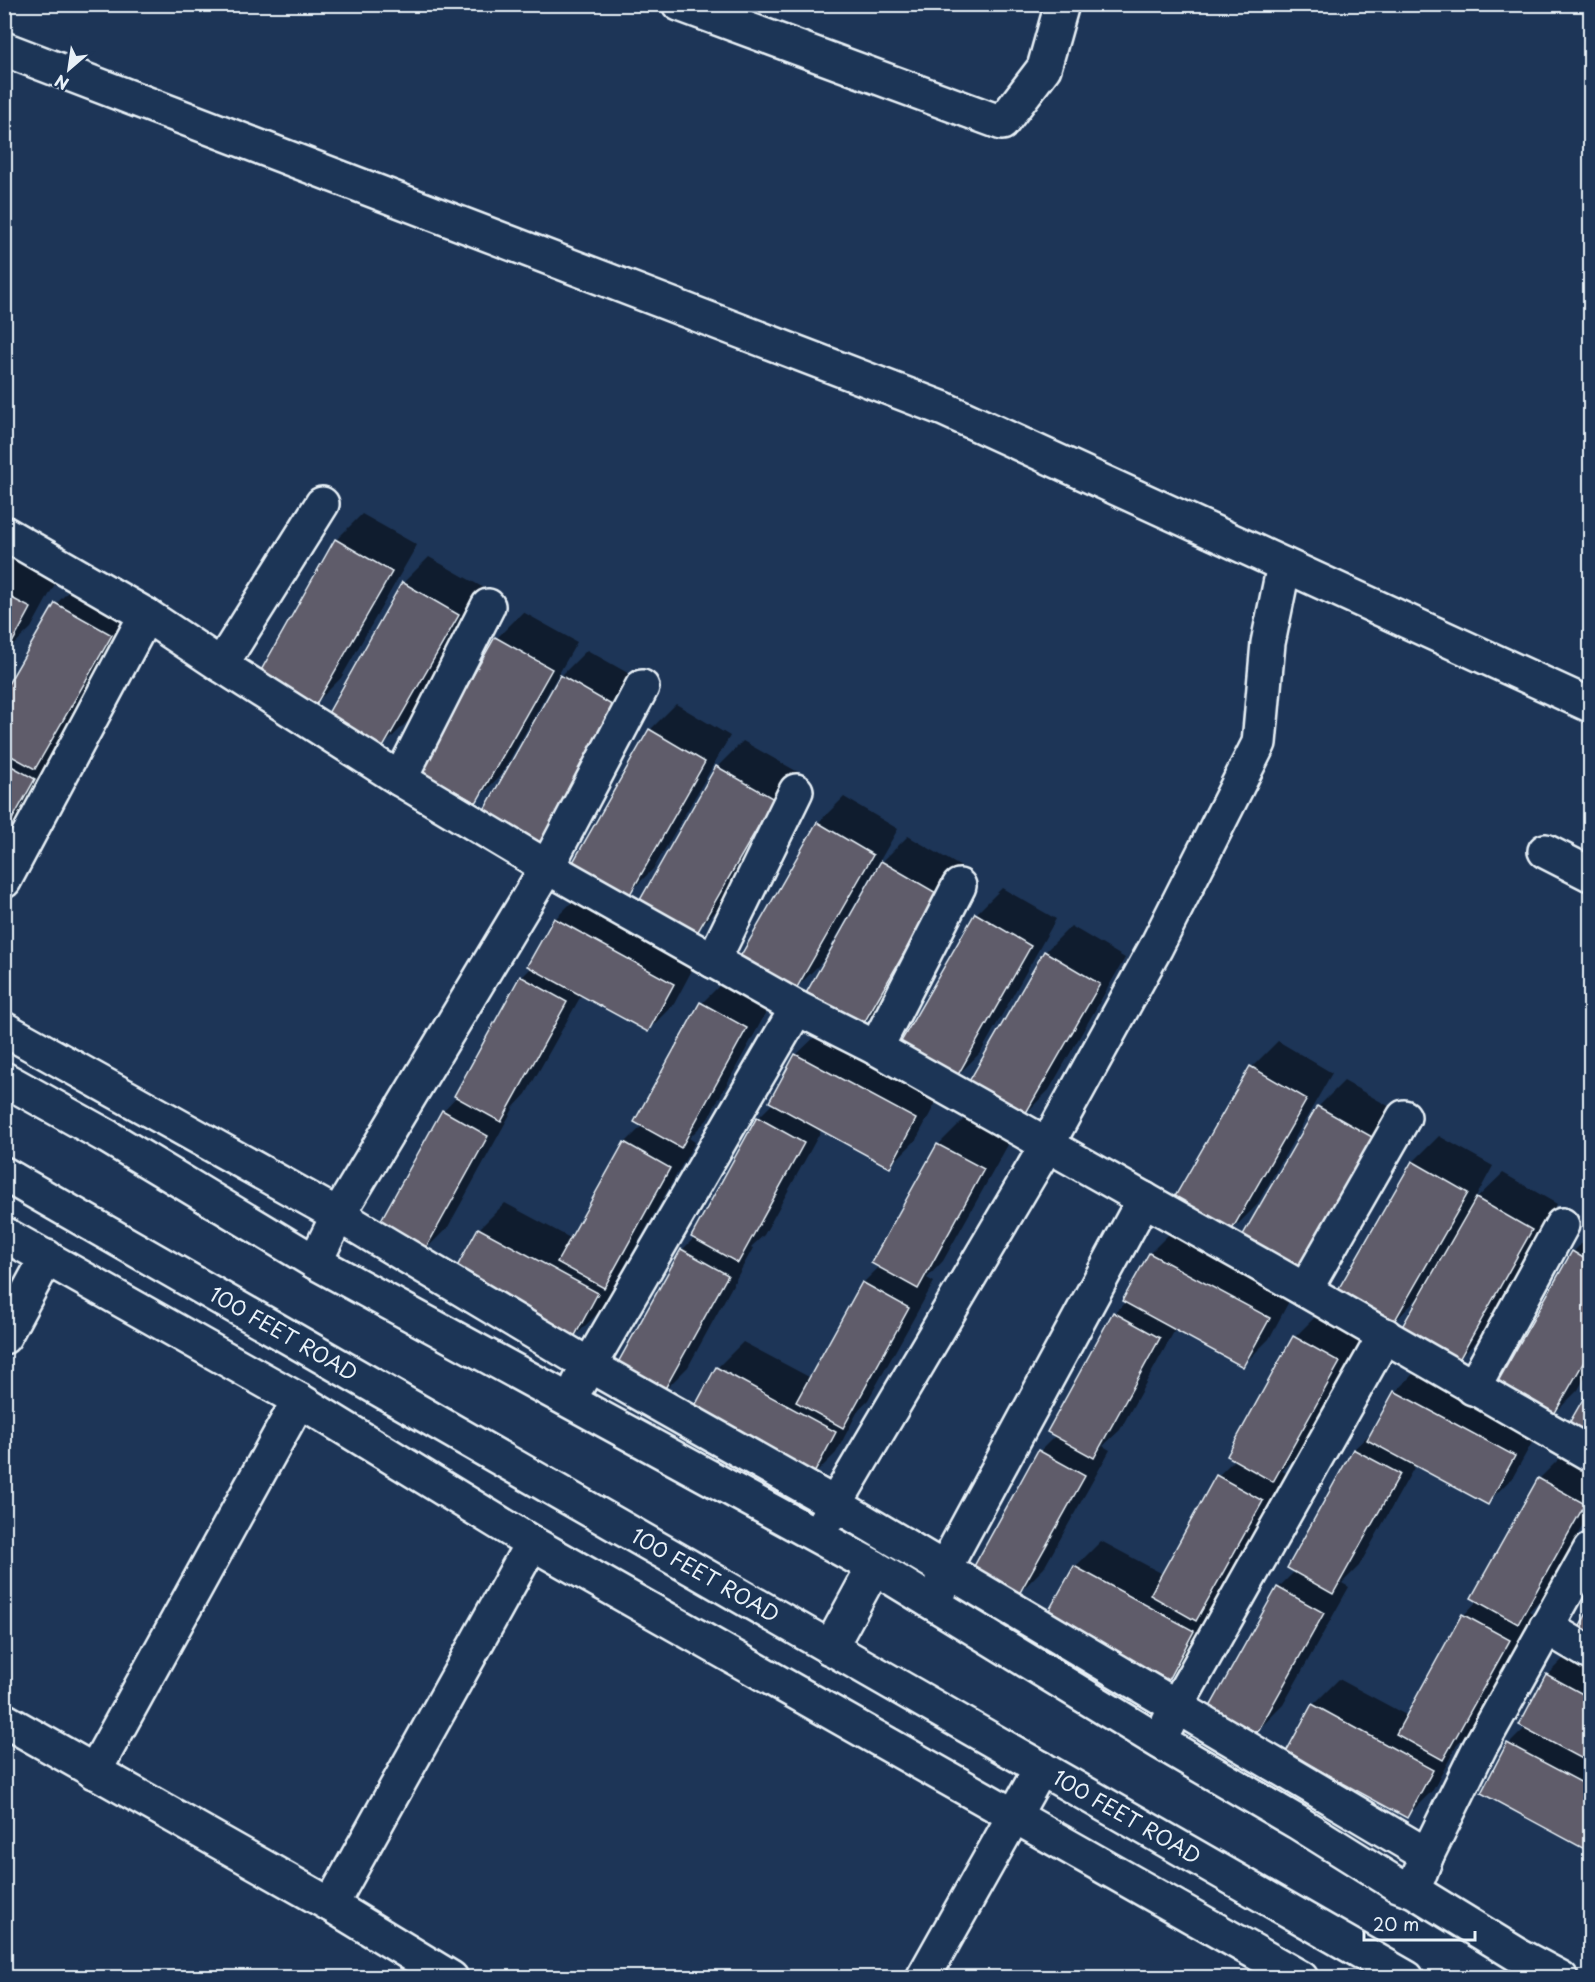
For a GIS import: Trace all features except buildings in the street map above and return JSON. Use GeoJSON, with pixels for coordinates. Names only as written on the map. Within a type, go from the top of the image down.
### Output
{"type":"FeatureCollection","features":[{"type":"Feature","properties":{"kind":"street"},"geometry":{"type":"LineString","coordinates":[[679,4],[1002,123],[1044,68],[1062,4]]}},
{"type":"Feature","properties":{"kind":"street"},"geometry":{"type":"LineString","coordinates":[[4,49],[944,409],[1590,705]]}},
{"type":"Feature","properties":{"kind":"street"},"geometry":{"type":"LineString","coordinates":[[221,665],[322,504]]}},
{"type":"Feature","properties":{"kind":"street"},"geometry":{"type":"LineString","coordinates":[[4,533],[146,615],[400,779],[547,867],[797,1008],[876,1048],[1385,1335],[1590,1454]]}},
{"type":"Feature","properties":{"kind":"street"},"geometry":{"type":"LineString","coordinates":[[817,1535],[1047,1145],[1156,947],[1259,743],[1268,643],[1284,565]]}},
{"type":"Feature","properties":{"kind":"street"},"geometry":{"type":"LineString","coordinates":[[400,779],[488,606]]}},
{"type":"Feature","properties":{"kind":"street"},"geometry":{"type":"LineString","coordinates":[[4,881],[146,615]]}},
{"type":"Feature","properties":{"kind":"street"},"geometry":{"type":"LineString","coordinates":[[315,1262],[338,1215],[547,867],[642,687]]}},
{"type":"Feature","properties":{"kind":"street"},"geometry":{"type":"LineString","coordinates":[[713,961],[796,791]]}},
{"type":"Feature","properties":{"kind":"street"},"geometry":{"type":"LineString","coordinates":[[1545,851],[1590,874]]}},
{"type":"Feature","properties":{"kind":"street"},"geometry":{"type":"LineString","coordinates":[[876,1048],[959,886]]}},
{"type":"Feature","properties":{"kind":"street"},"geometry":{"type":"LineString","coordinates":[[570,1400],[797,1008]]}},
{"type":"Feature","properties":{"kind":"street"},"geometry":{"type":"LineString","coordinates":[[4,1029],[338,1215],[589,1365],[835,1504],[1427,1855]]}},
{"type":"Feature","properties":{"kind":"street"},"geometry":{"type":"LineString","coordinates":[[4,1079],[108,1137],[315,1262],[874,1567],[1396,1884],[1414,1891],[1518,1954],[1561,1977]]}},
{"type":"Feature","properties":{"kind":"street"},"geometry":{"type":"LineString","coordinates":[[1305,1290],[1404,1117]]}},
{"type":"Feature","properties":{"kind":"street","name":"100 FEET ROAD"},"geometry":{"type":"LineString","coordinates":[[4,1174],[1407,1977]]}},
{"type":"Feature","properties":{"kind":"street"},"geometry":{"type":"LineString","coordinates":[[937,1605],[944,1569],[1144,1199]]}},
{"type":"Feature","properties":{"kind":"street"},"geometry":{"type":"LineString","coordinates":[[1473,1388],[1562,1225]]}},
{"type":"Feature","properties":{"kind":"street"},"geometry":{"type":"LineString","coordinates":[[4,1234],[299,1400],[532,1543],[1014,1816],[1254,1966],[1301,1977]]}},
{"type":"Feature","properties":{"kind":"street"},"geometry":{"type":"LineString","coordinates":[[4,1338],[47,1257]]}},
{"type":"Feature","properties":{"kind":"street"},"geometry":{"type":"LineString","coordinates":[[1160,1742],[1176,1707],[1385,1335]]}},
{"type":"Feature","properties":{"kind":"street"},"geometry":{"type":"LineString","coordinates":[[94,1772],[299,1400]]}},
{"type":"Feature","properties":{"kind":"street"},"geometry":{"type":"LineString","coordinates":[[331,1905],[532,1543]]}},
{"type":"Feature","properties":{"kind":"street"},"geometry":{"type":"LineString","coordinates":[[1414,1891],[1427,1855],[1480,1747],[1590,1550]]}},
{"type":"Feature","properties":{"kind":"street"},"geometry":{"type":"LineString","coordinates":[[830,1648],[874,1567]]}},
{"type":"Feature","properties":{"kind":"street"},"geometry":{"type":"LineString","coordinates":[[1546,1627],[1590,1653]]}},
{"type":"Feature","properties":{"kind":"street"},"geometry":{"type":"LineString","coordinates":[[4,1720],[331,1905],[451,1977]]}},
{"type":"Feature","properties":{"kind":"street"},"geometry":{"type":"LineString","coordinates":[[923,1977],[1041,1768]]}}]}
